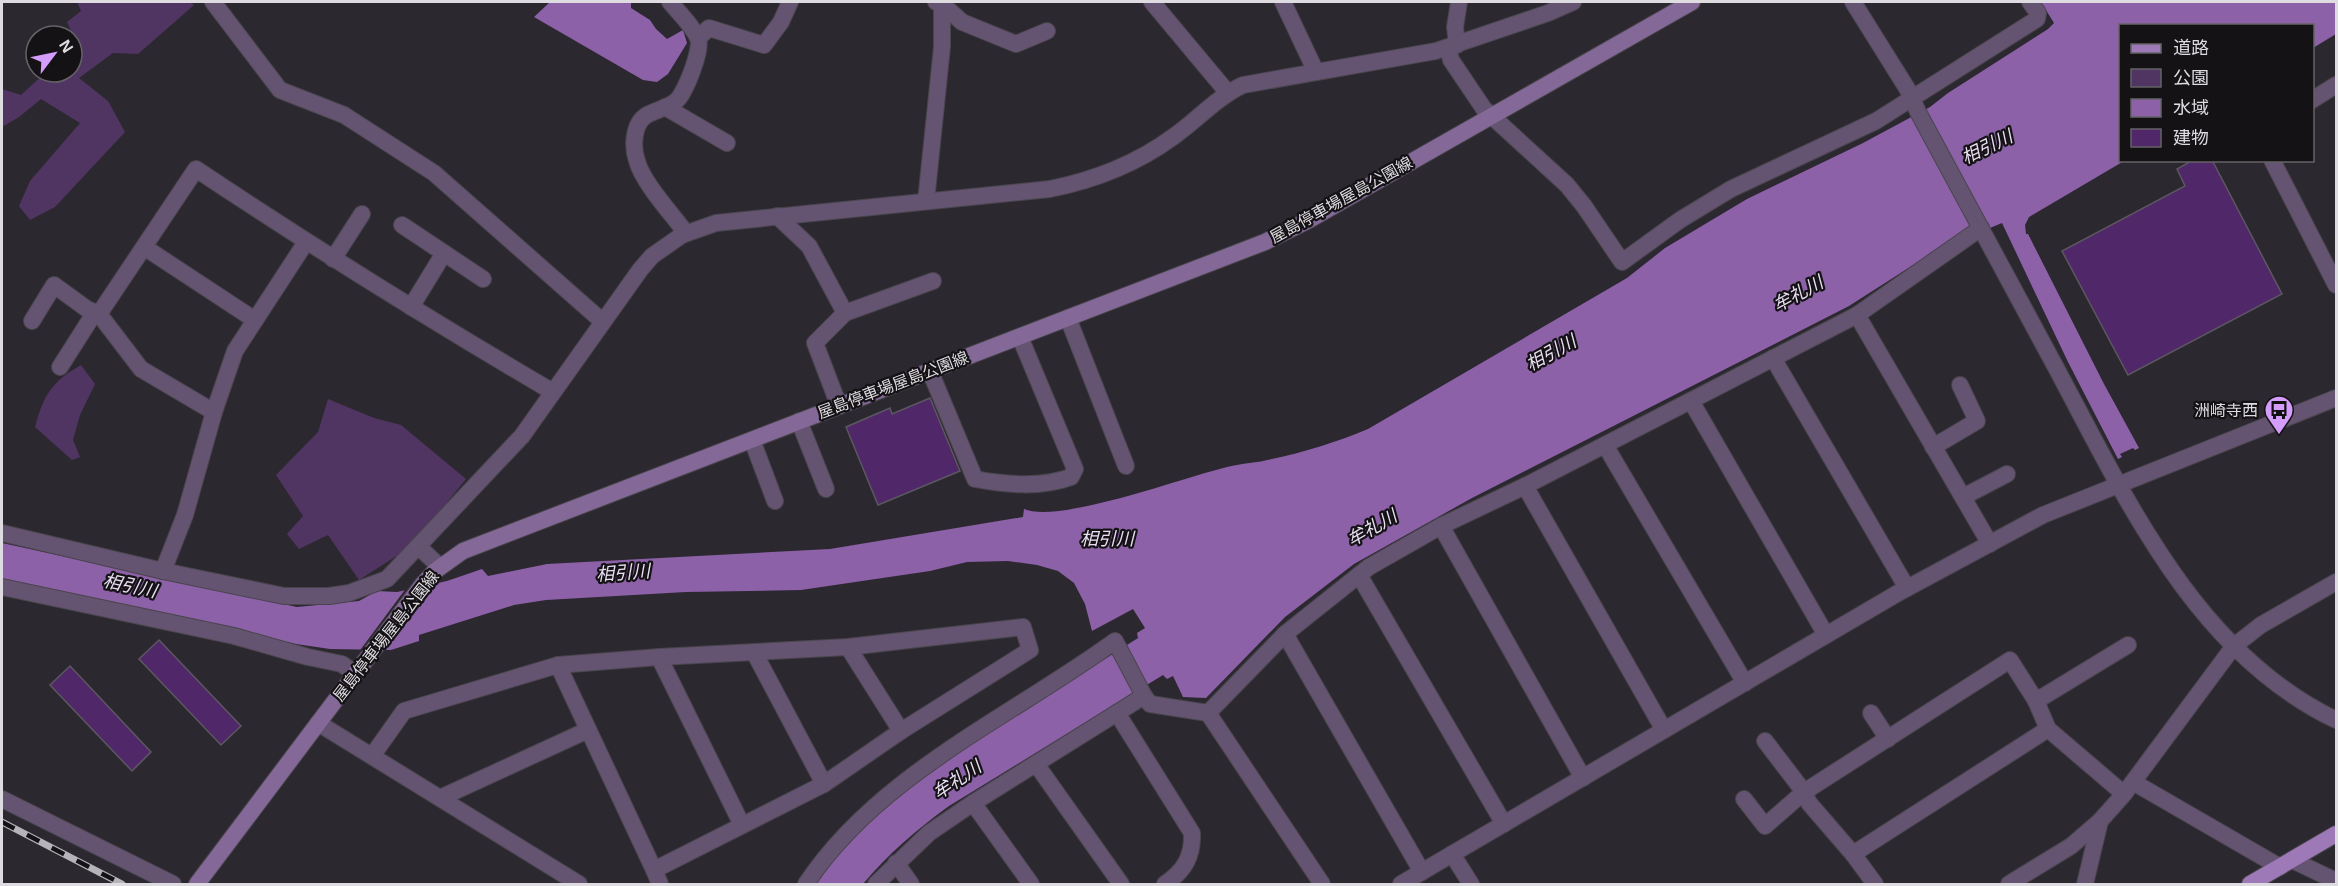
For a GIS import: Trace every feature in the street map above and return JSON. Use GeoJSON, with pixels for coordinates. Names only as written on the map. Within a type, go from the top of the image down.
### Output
{"type":"FeatureCollection","features":[{"type":"Feature","properties":{"kind":"main road","name":"屋島停車場屋島公園線"},"geometry":{"type":"LineString","coordinates":[[197,885],[367,658],[436,571],[463,551],[1242,251],[1287,231],[1692,2]]}},
{"type":"Feature","properties":{"kind":"main road"},"geometry":{"type":"LineString","coordinates":[[2250,885],[2337,834]]}},
{"type":"Feature","properties":{"kind":"street"},"geometry":{"type":"LineString","coordinates":[[213,2],[280,90],[344,115],[434,174],[603,322]]}},
{"type":"Feature","properties":{"kind":"street"},"geometry":{"type":"LineString","coordinates":[[670,2],[698,38],[700,46],[689,77],[677,101],[645,116],[637,128],[634,140],[640,172],[686,233]]}},
{"type":"Feature","properties":{"kind":"street"},"geometry":{"type":"LineString","coordinates":[[698,38],[709,28],[764,45],[781,22],[790,2]]}},
{"type":"Feature","properties":{"kind":"street"},"geometry":{"type":"LineString","coordinates":[[926,201],[942,47],[939,2]]}},
{"type":"Feature","properties":{"kind":"street"},"geometry":{"type":"LineString","coordinates":[[939,2],[962,22],[1016,44],[1047,31]]}},
{"type":"Feature","properties":{"kind":"street"},"geometry":{"type":"LineString","coordinates":[[1152,2],[1228,93]]}},
{"type":"Feature","properties":{"kind":"street"},"geometry":{"type":"LineString","coordinates":[[1283,2],[1316,72]]}},
{"type":"Feature","properties":{"kind":"street"},"geometry":{"type":"LineString","coordinates":[[1459,2],[1451,60],[1484,109],[1567,185],[1622,262],[1680,220],[1731,189],[1915,105],[2037,18],[2038,13],[2030,2]]}},
{"type":"Feature","properties":{"kind":"street"},"geometry":{"type":"LineString","coordinates":[[2,533],[284,597],[329,596],[370,587],[387,579],[522,436],[640,270],[666,244],[686,233],[716,223],[1050,189],[1102,176],[1150,152],[1173,137],[1228,93],[1252,82],[1453,46],[1573,2]]}},
{"type":"Feature","properties":{"kind":"street"},"geometry":{"type":"LineString","coordinates":[[1853,2],[1915,105],[2119,485],[2177,580],[2234,646],[2280,688],[2337,720]]}},
{"type":"Feature","properties":{"kind":"street"},"geometry":{"type":"LineString","coordinates":[[2314,99],[2337,85]]}},
{"type":"Feature","properties":{"kind":"street"},"geometry":{"type":"LineString","coordinates":[[665,107],[727,143]]}},
{"type":"Feature","properties":{"kind":"street"},"geometry":{"type":"LineString","coordinates":[[2273,162],[2337,285]]}},
{"type":"Feature","properties":{"kind":"street"},"geometry":{"type":"LineString","coordinates":[[60,367],[196,169],[411,308],[553,392]]}},
{"type":"Feature","properties":{"kind":"street"},"geometry":{"type":"LineString","coordinates":[[333,259],[362,214]]}},
{"type":"Feature","properties":{"kind":"street"},"geometry":{"type":"LineString","coordinates":[[777,216],[809,246],[845,313]]}},
{"type":"Feature","properties":{"kind":"street"},"geometry":{"type":"LineString","coordinates":[[402,225],[483,279]]}},
{"type":"Feature","properties":{"kind":"street"},"geometry":{"type":"LineString","coordinates":[[1208,713],[1285,634],[1369,567],[1441,526],[1525,486],[1857,315],[1979,225]]}},
{"type":"Feature","properties":{"kind":"street"},"geometry":{"type":"LineString","coordinates":[[163,571],[185,514],[214,412],[235,351],[306,242]]}},
{"type":"Feature","properties":{"kind":"street"},"geometry":{"type":"LineString","coordinates":[[144,247],[255,321]]}},
{"type":"Feature","properties":{"kind":"street"},"geometry":{"type":"LineString","coordinates":[[411,308],[444,253]]}},
{"type":"Feature","properties":{"kind":"street"},"geometry":{"type":"LineString","coordinates":[[839,406],[815,343],[845,313],[933,281]]}},
{"type":"Feature","properties":{"kind":"street"},"geometry":{"type":"LineString","coordinates":[[32,321],[54,285],[97,313],[141,369],[214,412]]}},
{"type":"Feature","properties":{"kind":"street"},"geometry":{"type":"LineString","coordinates":[[1857,315],[1989,544]]}},
{"type":"Feature","properties":{"kind":"street"},"geometry":{"type":"LineString","coordinates":[[1068,318],[1126,466]]}},
{"type":"Feature","properties":{"kind":"street"},"geometry":{"type":"LineString","coordinates":[[930,371],[975,479],[997,483],[1052,484],[1071,477],[1075,469],[1020,337]]}},
{"type":"Feature","properties":{"kind":"street"},"geometry":{"type":"LineString","coordinates":[[1773,358],[1907,588]]}},
{"type":"Feature","properties":{"kind":"street"},"geometry":{"type":"LineString","coordinates":[[1933,447],[1977,421],[1960,385]]}},
{"type":"Feature","properties":{"kind":"street"},"geometry":{"type":"LineString","coordinates":[[1401,885],[1907,588],[2043,515],[2337,398]]}},
{"type":"Feature","properties":{"kind":"street"},"geometry":{"type":"LineString","coordinates":[[1691,400],[1826,635]]}},
{"type":"Feature","properties":{"kind":"street"},"geometry":{"type":"LineString","coordinates":[[799,421],[826,489]]}},
{"type":"Feature","properties":{"kind":"street"},"geometry":{"type":"LineString","coordinates":[[752,440],[776,501]]}},
{"type":"Feature","properties":{"kind":"street"},"geometry":{"type":"LineString","coordinates":[[1605,445],[1745,683]]}},
{"type":"Feature","properties":{"kind":"street"},"geometry":{"type":"LineString","coordinates":[[1963,497],[2007,474]]}},
{"type":"Feature","properties":{"kind":"street"},"geometry":{"type":"LineString","coordinates":[[1525,486],[1664,730]]}},
{"type":"Feature","properties":{"kind":"street"},"geometry":{"type":"LineString","coordinates":[[1441,526],[1583,778]]}},
{"type":"Feature","properties":{"kind":"street"},"geometry":{"type":"LineString","coordinates":[[418,546],[436,571]]}},
{"type":"Feature","properties":{"kind":"street"},"geometry":{"type":"LineString","coordinates":[[1359,575],[1504,824]]}},
{"type":"Feature","properties":{"kind":"street"},"geometry":{"type":"LineString","coordinates":[[2009,885],[2071,846],[2100,821],[2129,788],[2234,646],[2260,625],[2337,582]]}},
{"type":"Feature","properties":{"kind":"street"},"geometry":{"type":"LineString","coordinates":[[2,587],[234,636],[342,664],[355,674]]}},
{"type":"Feature","properties":{"kind":"street"},"geometry":{"type":"LineString","coordinates":[[372,756],[404,711],[558,665],[848,647],[1023,627],[1030,650],[901,731],[824,784],[742,825],[657,877],[558,665]]}},
{"type":"Feature","properties":{"kind":"street"},"geometry":{"type":"LineString","coordinates":[[1285,634],[1422,872]]}},
{"type":"Feature","properties":{"kind":"street"},"geometry":{"type":"LineString","coordinates":[[806,885],[817,868],[849,830],[930,764],[1115,641],[1150,704],[1208,713],[1322,885]]}},
{"type":"Feature","properties":{"kind":"street"},"geometry":{"type":"LineString","coordinates":[[2036,701],[2128,645]]}},
{"type":"Feature","properties":{"kind":"street"},"geometry":{"type":"LineString","coordinates":[[848,647],[901,731]]}},
{"type":"Feature","properties":{"kind":"street"},"geometry":{"type":"LineString","coordinates":[[754,652],[824,784]]}},
{"type":"Feature","properties":{"kind":"street"},"geometry":{"type":"LineString","coordinates":[[659,657],[742,825]]}},
{"type":"Feature","properties":{"kind":"street"},"geometry":{"type":"LineString","coordinates":[[1744,799],[1766,826],[1804,792],[2010,660],[2036,701],[2048,729],[2129,788],[2286,864],[2336,881],[2334,885]]}},
{"type":"Feature","properties":{"kind":"street"},"geometry":{"type":"LineString","coordinates":[[876,885],[929,833],[1144,696]]}},
{"type":"Feature","properties":{"kind":"street"},"geometry":{"type":"LineString","coordinates":[[1117,713],[1192,833],[1188,862],[1178,875],[1165,885]]}},
{"type":"Feature","properties":{"kind":"street"},"geometry":{"type":"LineString","coordinates":[[1871,713],[1888,740]]}},
{"type":"Feature","properties":{"kind":"street"},"geometry":{"type":"LineString","coordinates":[[318,723],[579,885]]}},
{"type":"Feature","properties":{"kind":"street"},"geometry":{"type":"LineString","coordinates":[[1853,854],[2048,729]]}},
{"type":"Feature","properties":{"kind":"street"},"geometry":{"type":"LineString","coordinates":[[440,798],[588,730]]}},
{"type":"Feature","properties":{"kind":"street"},"geometry":{"type":"LineString","coordinates":[[1765,741],[1809,802],[1853,854],[1875,885]]}},
{"type":"Feature","properties":{"kind":"street"},"geometry":{"type":"LineString","coordinates":[[1036,764],[1121,885]]}},
{"type":"Feature","properties":{"kind":"street"},"geometry":{"type":"LineString","coordinates":[[2,799],[173,885]]}},
{"type":"Feature","properties":{"kind":"street"},"geometry":{"type":"LineString","coordinates":[[973,803],[1031,885]]}},
{"type":"Feature","properties":{"kind":"street"},"geometry":{"type":"LineString","coordinates":[[2085,885],[2100,821]]}},
{"type":"Feature","properties":{"kind":"street"},"geometry":{"type":"LineString","coordinates":[[1452,854],[1471,885]]}},
{"type":"Feature","properties":{"kind":"street"},"geometry":{"type":"LineString","coordinates":[[896,864],[911,885]]}},
{"type":"Feature","properties":{"kind":"green space"},"geometry":{"type":"Polygon","coordinates":[[[77,2],[190,2],[194,5],[138,54],[113,53],[84,74],[84,24],[68,24],[67,22],[81,11],[77,2]]]}},
{"type":"Feature","properties":{"kind":"green space"},"geometry":{"type":"Polygon","coordinates":[[[84,82],[108,101],[125,132],[55,207],[30,220],[19,206],[30,181],[80,123],[41,99],[2,127],[2,89],[21,95],[33,84],[84,84],[84,82]]]}},
{"type":"Feature","properties":{"kind":"green space"},"geometry":{"type":"Polygon","coordinates":[[[81,365],[95,384],[80,415],[73,440],[80,457],[72,460],[35,427],[50,390],[62,377],[81,365]]]}},
{"type":"Feature","properties":{"kind":"green space"},"geometry":{"type":"Polygon","coordinates":[[[328,399],[374,418],[401,425],[466,479],[427,527],[398,555],[359,580],[328,535],[299,549],[287,534],[303,516],[276,475],[318,432],[328,399]]]}},
{"type":"Feature","properties":{"kind":"water"},"geometry":{"type":"Polygon","coordinates":[[[550,2],[631,2],[631,8],[650,20],[667,39],[683,30],[687,43],[668,74],[657,82],[643,80],[534,17],[550,2]]]}},
{"type":"Feature","properties":{"kind":"water"},"geometry":{"type":"Polygon","coordinates":[[[2041,2],[2336,2],[2336,34],[2314,47],[2314,24],[2119,24],[2119,162],[2122,162],[2029,217],[2025,225],[2026,234],[2139,448],[2135,450],[2133,448],[2120,454],[2122,457],[2118,459],[2068,362],[2002,223],[1990,228],[1985,219],[1849,306],[1472,498],[1354,564],[1285,617],[1206,698],[1183,697],[1173,676],[1167,679],[1163,675],[949,806],[903,842],[863,884],[814,884],[824,869],[894,797],[955,754],[1138,638],[1137,633],[1145,628],[1133,609],[1092,631],[1085,604],[1074,583],[1058,571],[1008,561],[967,562],[930,571],[801,590],[686,592],[546,600],[514,605],[419,635],[419,641],[391,650],[330,649],[296,644],[2,580],[2,543],[297,607],[359,601],[377,591],[397,592],[447,581],[482,569],[488,576],[547,564],[830,549],[1023,517],[1024,509],[1041,512],[1093,505],[1227,467],[1309,450],[1368,429],[1627,278],[1665,248],[1747,199],[1863,143],[1930,107],[2054,23],[2041,2]]]}},
{"type":"Feature","properties":{"kind":"pier"},"geometry":{"type":"Polygon","coordinates":[[[441,579],[383,653],[358,653],[407,587],[441,579]]]}},
{"type":"Feature","properties":{"kind":"building"},"geometry":{"type":"Polygon","coordinates":[[[2189,162],[2213,162],[2282,294],[2128,375],[2062,251],[2185,186],[2177,169],[2189,162]]]}},
{"type":"Feature","properties":{"kind":"building"},"geometry":{"type":"Polygon","coordinates":[[[930,398],[960,471],[878,505],[846,427],[890,408],[892,414],[930,398]]]}},
{"type":"Feature","properties":{"kind":"building"},"geometry":{"type":"Polygon","coordinates":[[[159,640],[241,726],[221,745],[139,659],[159,640]]]}},
{"type":"Feature","properties":{"kind":"building"},"geometry":{"type":"Polygon","coordinates":[[[70,666],[151,752],[132,771],[50,685],[70,666]]]}},
{"type":"Feature","properties":{"kind":"railway"},"geometry":{"type":"LineString","coordinates":[[2,822],[122,884]]}},
{"type":"Feature","properties":{"kind":"place","name":"洲崎寺西"},"geometry":{"type":"Point","coordinates":[2279,436]}},
{"type":"Feature","properties":{"kind":"water label","name":"相引川"},"geometry":{"type":"Point","coordinates":[1987,147]}},
{"type":"Feature","properties":{"kind":"water label","name":"牟礼川"},"geometry":{"type":"Point","coordinates":[1798,294]}},
{"type":"Feature","properties":{"kind":"water label","name":"相引川"},"geometry":{"type":"Point","coordinates":[1551,353]}},
{"type":"Feature","properties":{"kind":"water label","name":"牟礼川"},"geometry":{"type":"Point","coordinates":[1372,528]}},
{"type":"Feature","properties":{"kind":"water label","name":"相引川"},"geometry":{"type":"Point","coordinates":[1107,539]}},
{"type":"Feature","properties":{"kind":"water label","name":"相引川"},"geometry":{"type":"Point","coordinates":[623,573]}},
{"type":"Feature","properties":{"kind":"water label","name":"相引川"},"geometry":{"type":"Point","coordinates":[130,586]}},
{"type":"Feature","properties":{"kind":"water label","name":"牟礼川"},"geometry":{"type":"Point","coordinates":[957,780]}}]}
